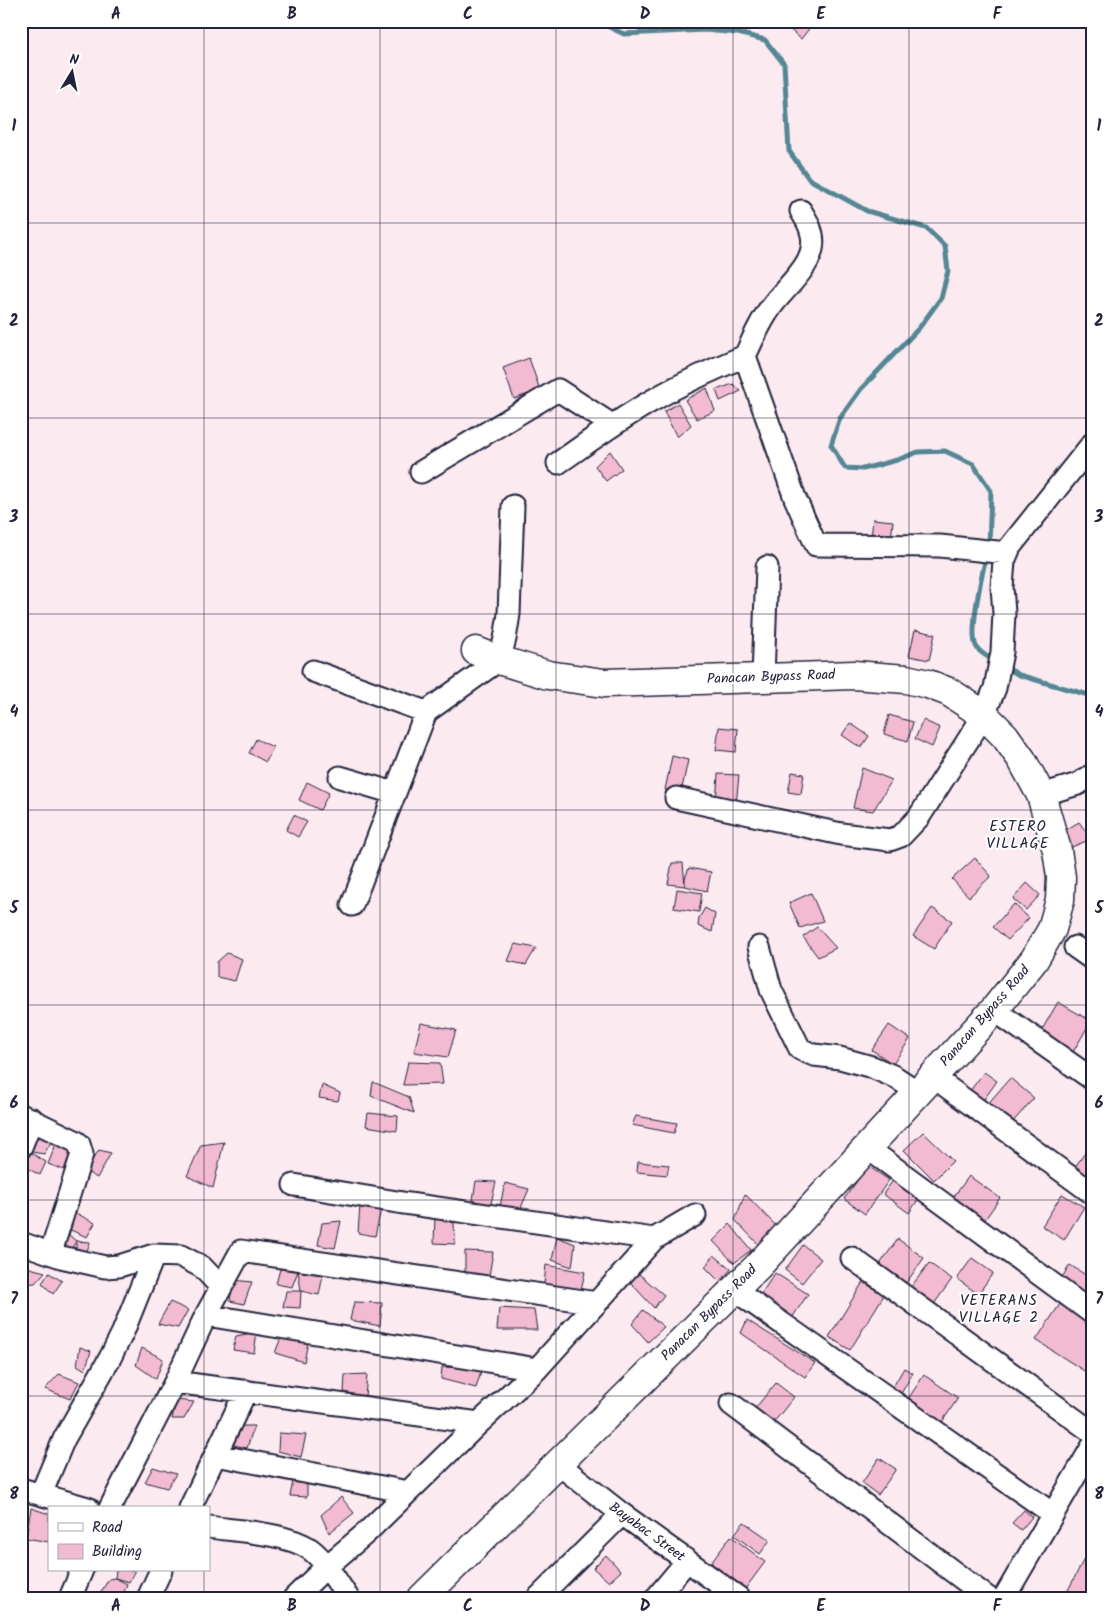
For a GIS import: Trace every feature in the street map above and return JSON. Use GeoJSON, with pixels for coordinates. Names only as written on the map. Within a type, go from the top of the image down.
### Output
{"type":"FeatureCollection","features":[{"type":"Feature","properties":{"kind":"main road","name":"Panacan Bypass Road"},"geometry":{"type":"LineString","coordinates":[[422,1598],[733,1289],[800,1220],[994,1010],[1034,960],[1052,929],[1060,900],[1061,877],[1057,850],[1041,795],[1022,760],[1005,736],[984,715],[949,692],[928,684],[906,679],[854,674],[604,683],[548,675],[488,655]]}},
{"type":"Feature","properties":{"kind":"street"},"geometry":{"type":"LineString","coordinates":[[558,463],[612,425],[654,399],[698,376],[745,356],[758,327],[771,307],[808,262],[813,239],[810,227],[801,211]]}},
{"type":"Feature","properties":{"kind":"street"},"geometry":{"type":"LineString","coordinates":[[745,356],[795,498],[816,545],[917,545],[1003,553],[1010,547],[1092,444]]}},
{"type":"Feature","properties":{"kind":"street"},"geometry":{"type":"LineString","coordinates":[[421,472],[558,390],[612,425]]}},
{"type":"Feature","properties":{"kind":"street"},"geometry":{"type":"LineString","coordinates":[[352,906],[426,712],[505,639],[510,606],[513,506]]}},
{"type":"Feature","properties":{"kind":"street"},"geometry":{"type":"LineString","coordinates":[[676,798],[841,834],[890,840],[901,836],[919,817],[984,715],[1000,662],[1004,613],[1002,587],[1003,553]]}},
{"type":"Feature","properties":{"kind":"street"},"geometry":{"type":"LineString","coordinates":[[763,677],[768,567]]}},
{"type":"Feature","properties":{"kind":"street"},"geometry":{"type":"LineString","coordinates":[[313,671],[426,712]]}},
{"type":"Feature","properties":{"kind":"street"},"geometry":{"type":"LineString","coordinates":[[1041,795],[1078,784],[1092,775]]}},
{"type":"Feature","properties":{"kind":"street"},"geometry":{"type":"LineString","coordinates":[[340,776],[394,793]]}},
{"type":"Feature","properties":{"kind":"street"},"geometry":{"type":"LineString","coordinates":[[759,947],[771,990],[800,1049],[814,1055],[840,1058],[925,1084],[1092,1193]]}},
{"type":"Feature","properties":{"kind":"street"},"geometry":{"type":"LineString","coordinates":[[994,1010],[1092,1080]]}},
{"type":"Feature","properties":{"kind":"street"},"geometry":{"type":"LineString","coordinates":[[21,1147],[26,1117],[75,1141],[81,1149],[82,1154],[50,1252]]}},
{"type":"Feature","properties":{"kind":"street"},"geometry":{"type":"LineString","coordinates":[[866,1147],[1092,1313]]}},
{"type":"Feature","properties":{"kind":"street"},"geometry":{"type":"LineString","coordinates":[[294,1185],[413,1205],[654,1239]]}},
{"type":"Feature","properties":{"kind":"street"},"geometry":{"type":"LineString","coordinates":[[294,1598],[326,1567],[366,1533],[479,1423],[537,1370],[654,1239],[695,1215]]}},
{"type":"Feature","properties":{"kind":"street"},"geometry":{"type":"LineString","coordinates":[[21,1243],[61,1256],[105,1267],[119,1266],[154,1255],[180,1256],[192,1260],[202,1267],[221,1287]]}},
{"type":"Feature","properties":{"kind":"street"},"geometry":{"type":"LineString","coordinates":[[111,1506],[206,1315],[241,1251],[597,1303]]}},
{"type":"Feature","properties":{"kind":"street"},"geometry":{"type":"LineString","coordinates":[[81,1506],[31,1492],[64,1439],[110,1358],[123,1332],[154,1255]]}},
{"type":"Feature","properties":{"kind":"street"},"geometry":{"type":"LineString","coordinates":[[852,1258],[1092,1432]]}},
{"type":"Feature","properties":{"kind":"street"},"geometry":{"type":"LineString","coordinates":[[733,1289],[1053,1514]]}},
{"type":"Feature","properties":{"kind":"street"},"geometry":{"type":"LineString","coordinates":[[206,1315],[537,1370]]}},
{"type":"Feature","properties":{"kind":"street"},"geometry":{"type":"LineString","coordinates":[[174,1382],[479,1423]]}},
{"type":"Feature","properties":{"kind":"street"},"geometry":{"type":"LineString","coordinates":[[191,1506],[246,1391]]}},
{"type":"Feature","properties":{"kind":"street"},"geometry":{"type":"LineString","coordinates":[[730,1404],[988,1598]]}},
{"type":"Feature","properties":{"kind":"street"},"geometry":{"type":"LineString","coordinates":[[1004,1598],[1092,1447]]}},
{"type":"Feature","properties":{"kind":"street"},"geometry":{"type":"LineString","coordinates":[[216,1455],[408,1492]]}},
{"type":"Feature","properties":{"kind":"street","name":"Bayabac Street"},"geometry":{"type":"LineString","coordinates":[[557,1463],[622,1514],[739,1598]]}},
{"type":"Feature","properties":{"kind":"street"},"geometry":{"type":"LineString","coordinates":[[538,1598],[622,1514]]}},
{"type":"Feature","properties":{"kind":"street"},"geometry":{"type":"LineString","coordinates":[[210,1527],[297,1542],[311,1550],[326,1567],[348,1598]]}},
{"type":"Feature","properties":{"kind":"street"},"geometry":{"type":"LineString","coordinates":[[656,1598],[687,1561]]}},
{"type":"Feature","properties":{"kind":"street"},"geometry":{"type":"LineString","coordinates":[[70,1598],[81,1572]]}},
{"type":"Feature","properties":{"kind":"street"},"geometry":{"type":"LineString","coordinates":[[148,1598],[160,1572]]}},
{"type":"Feature","properties":{"kind":"building"},"geometry":{"type":"Polygon","coordinates":[[[780,21],[815,21],[801,39],[780,21]]]}},
{"type":"Feature","properties":{"kind":"building"},"geometry":{"type":"Polygon","coordinates":[[[529,358],[540,390],[514,399],[503,368],[529,358]]]}},
{"type":"Feature","properties":{"kind":"building"},"geometry":{"type":"Polygon","coordinates":[[[733,384],[741,391],[720,401],[716,390],[733,384]]]}},
{"type":"Feature","properties":{"kind":"building"},"geometry":{"type":"Polygon","coordinates":[[[707,388],[715,411],[697,419],[685,400],[707,388]]]}},
{"type":"Feature","properties":{"kind":"building"},"geometry":{"type":"Polygon","coordinates":[[[678,403],[691,425],[677,437],[664,412],[678,403]]]}},
{"type":"Feature","properties":{"kind":"building"},"geometry":{"type":"Polygon","coordinates":[[[610,451],[622,469],[606,481],[595,466],[610,451]]]}},
{"type":"Feature","properties":{"kind":"building"},"geometry":{"type":"Polygon","coordinates":[[[873,519],[893,521],[891,540],[871,538],[873,519]]]}},
{"type":"Feature","properties":{"kind":"building"},"geometry":{"type":"Polygon","coordinates":[[[915,630],[935,634],[929,660],[909,656],[915,630]]]}},
{"type":"Feature","properties":{"kind":"building"},"geometry":{"type":"Polygon","coordinates":[[[889,715],[913,722],[908,741],[884,734],[889,715]]]}},
{"type":"Feature","properties":{"kind":"building"},"geometry":{"type":"Polygon","coordinates":[[[923,720],[940,728],[932,747],[915,739],[923,720]]]}},
{"type":"Feature","properties":{"kind":"building"},"geometry":{"type":"Polygon","coordinates":[[[850,723],[869,736],[861,748],[842,735],[850,723]]]}},
{"type":"Feature","properties":{"kind":"building"},"geometry":{"type":"Polygon","coordinates":[[[719,727],[738,729],[736,752],[716,750],[719,727]]]}},
{"type":"Feature","properties":{"kind":"building"},"geometry":{"type":"Polygon","coordinates":[[[256,739],[273,747],[266,762],[249,753],[256,739]]]}},
{"type":"Feature","properties":{"kind":"building"},"geometry":{"type":"Polygon","coordinates":[[[672,756],[688,760],[681,793],[665,790],[672,756]]]}},
{"type":"Feature","properties":{"kind":"building"},"geometry":{"type":"Polygon","coordinates":[[[862,768],[892,780],[873,811],[853,808],[862,768]]]}},
{"type":"Feature","properties":{"kind":"building"},"geometry":{"type":"Polygon","coordinates":[[[792,772],[804,774],[801,794],[788,792],[792,772]]]}},
{"type":"Feature","properties":{"kind":"building"},"geometry":{"type":"Polygon","coordinates":[[[718,774],[739,775],[736,805],[716,803],[718,774]]]}},
{"type":"Feature","properties":{"kind":"building"},"geometry":{"type":"Polygon","coordinates":[[[307,782],[329,793],[320,810],[299,800],[307,782]]]}},
{"type":"Feature","properties":{"kind":"building"},"geometry":{"type":"Polygon","coordinates":[[[294,815],[307,822],[298,837],[286,830],[294,815]]]}},
{"type":"Feature","properties":{"kind":"building"},"geometry":{"type":"Polygon","coordinates":[[[1079,822],[1091,839],[1072,847],[1057,835],[1079,822]]]}},
{"type":"Feature","properties":{"kind":"building"},"geometry":{"type":"Polygon","coordinates":[[[975,858],[991,876],[969,897],[952,879],[975,858]]]}},
{"type":"Feature","properties":{"kind":"building"},"geometry":{"type":"Polygon","coordinates":[[[672,863],[683,863],[685,886],[668,884],[672,863]]]}},
{"type":"Feature","properties":{"kind":"building"},"geometry":{"type":"Polygon","coordinates":[[[689,868],[711,872],[707,891],[685,886],[685,878],[689,868]]]}},
{"type":"Feature","properties":{"kind":"building"},"geometry":{"type":"Polygon","coordinates":[[[1027,883],[1040,895],[1026,910],[1013,899],[1027,883]]]}},
{"type":"Feature","properties":{"kind":"building"},"geometry":{"type":"Polygon","coordinates":[[[677,889],[702,893],[699,912],[674,908],[677,889]]]}},
{"type":"Feature","properties":{"kind":"building"},"geometry":{"type":"Polygon","coordinates":[[[811,893],[823,921],[800,928],[789,903],[811,893]]]}},
{"type":"Feature","properties":{"kind":"building"},"geometry":{"type":"Polygon","coordinates":[[[1014,904],[1029,918],[1008,940],[993,927],[1014,904]]]}},
{"type":"Feature","properties":{"kind":"building"},"geometry":{"type":"Polygon","coordinates":[[[705,908],[715,914],[712,932],[698,926],[699,918],[705,908]]]}},
{"type":"Feature","properties":{"kind":"building"},"geometry":{"type":"Polygon","coordinates":[[[932,908],[952,921],[934,949],[913,936],[932,908]]]}},
{"type":"Feature","properties":{"kind":"building"},"geometry":{"type":"Polygon","coordinates":[[[817,927],[836,948],[818,957],[803,937],[817,927]]]}},
{"type":"Feature","properties":{"kind":"building"},"geometry":{"type":"Polygon","coordinates":[[[515,944],[536,948],[526,965],[508,961],[515,944]]]}},
{"type":"Feature","properties":{"kind":"building"},"geometry":{"type":"Polygon","coordinates":[[[227,953],[242,959],[235,981],[217,977],[217,962],[227,953]]]}},
{"type":"Feature","properties":{"kind":"building"},"geometry":{"type":"Polygon","coordinates":[[[1058,1002],[1091,1021],[1073,1052],[1040,1033],[1058,1002]]]}},
{"type":"Feature","properties":{"kind":"building"},"geometry":{"type":"Polygon","coordinates":[[[421,1023],[456,1030],[448,1057],[414,1052],[421,1023]]]}},
{"type":"Feature","properties":{"kind":"building"},"geometry":{"type":"Polygon","coordinates":[[[889,1025],[910,1039],[893,1064],[872,1050],[889,1025]]]}},
{"type":"Feature","properties":{"kind":"building"},"geometry":{"type":"Polygon","coordinates":[[[408,1062],[440,1063],[443,1084],[403,1085],[408,1062]]]}},
{"type":"Feature","properties":{"kind":"building"},"geometry":{"type":"Polygon","coordinates":[[[984,1072],[997,1081],[980,1105],[967,1095],[984,1072]]]}},
{"type":"Feature","properties":{"kind":"building"},"geometry":{"type":"Polygon","coordinates":[[[1010,1078],[1034,1098],[1010,1125],[986,1106],[1010,1078]]]}},
{"type":"Feature","properties":{"kind":"building"},"geometry":{"type":"Polygon","coordinates":[[[373,1082],[409,1097],[414,1113],[371,1096],[373,1082]]]}},
{"type":"Feature","properties":{"kind":"building"},"geometry":{"type":"Polygon","coordinates":[[[322,1085],[340,1093],[338,1101],[319,1098],[322,1085]]]}},
{"type":"Feature","properties":{"kind":"building"},"geometry":{"type":"Polygon","coordinates":[[[368,1113],[398,1116],[397,1131],[366,1126],[368,1113]]]}},
{"type":"Feature","properties":{"kind":"building"},"geometry":{"type":"Polygon","coordinates":[[[636,1116],[677,1123],[674,1133],[632,1125],[636,1116]]]}},
{"type":"Feature","properties":{"kind":"building"},"geometry":{"type":"Polygon","coordinates":[[[923,1132],[953,1161],[934,1180],[904,1150],[923,1132]]]}},
{"type":"Feature","properties":{"kind":"building"},"geometry":{"type":"Polygon","coordinates":[[[37,1136],[51,1142],[44,1154],[32,1152],[37,1136]]]}},
{"type":"Feature","properties":{"kind":"building"},"geometry":{"type":"Polygon","coordinates":[[[224,1142],[213,1188],[187,1176],[201,1145],[224,1142]]]}},
{"type":"Feature","properties":{"kind":"building"},"geometry":{"type":"Polygon","coordinates":[[[1092,1143],[1092,1189],[1070,1174],[1092,1143]]]}},
{"type":"Feature","properties":{"kind":"building"},"geometry":{"type":"Polygon","coordinates":[[[56,1144],[71,1151],[64,1170],[48,1164],[56,1144]]]}},
{"type":"Feature","properties":{"kind":"building"},"geometry":{"type":"Polygon","coordinates":[[[99,1150],[111,1153],[97,1178],[85,1171],[99,1150]]]}},
{"type":"Feature","properties":{"kind":"building"},"geometry":{"type":"Polygon","coordinates":[[[31,1153],[46,1162],[40,1175],[23,1166],[31,1153]]]}},
{"type":"Feature","properties":{"kind":"building"},"geometry":{"type":"Polygon","coordinates":[[[638,1162],[669,1165],[667,1175],[637,1172],[638,1162]]]}},
{"type":"Feature","properties":{"kind":"building"},"geometry":{"type":"Polygon","coordinates":[[[868,1166],[889,1180],[865,1214],[844,1199],[868,1166]]]}},
{"type":"Feature","properties":{"kind":"building"},"geometry":{"type":"Polygon","coordinates":[[[969,1176],[1000,1198],[981,1225],[950,1202],[969,1176]]]}},
{"type":"Feature","properties":{"kind":"building"},"geometry":{"type":"Polygon","coordinates":[[[895,1178],[920,1197],[909,1213],[883,1194],[895,1178]]]}},
{"type":"Feature","properties":{"kind":"building"},"geometry":{"type":"Polygon","coordinates":[[[476,1181],[496,1182],[490,1207],[473,1200],[476,1181]]]}},
{"type":"Feature","properties":{"kind":"building"},"geometry":{"type":"Polygon","coordinates":[[[505,1183],[529,1189],[520,1210],[500,1206],[505,1183]]]}},
{"type":"Feature","properties":{"kind":"building"},"geometry":{"type":"Polygon","coordinates":[[[745,1194],[779,1229],[760,1246],[735,1220],[745,1194]]]}},
{"type":"Feature","properties":{"kind":"building"},"geometry":{"type":"Polygon","coordinates":[[[1062,1194],[1084,1207],[1064,1240],[1042,1226],[1062,1194]]]}},
{"type":"Feature","properties":{"kind":"building"},"geometry":{"type":"Polygon","coordinates":[[[360,1205],[382,1205],[375,1236],[358,1233],[360,1205]]]}},
{"type":"Feature","properties":{"kind":"building"},"geometry":{"type":"Polygon","coordinates":[[[70,1210],[95,1223],[87,1237],[66,1228],[70,1210]]]}},
{"type":"Feature","properties":{"kind":"building"},"geometry":{"type":"Polygon","coordinates":[[[435,1215],[454,1223],[455,1244],[434,1243],[435,1215]]]}},
{"type":"Feature","properties":{"kind":"building"},"geometry":{"type":"Polygon","coordinates":[[[341,1221],[335,1248],[318,1245],[322,1223],[341,1221]]]}},
{"type":"Feature","properties":{"kind":"building"},"geometry":{"type":"Polygon","coordinates":[[[730,1224],[751,1250],[734,1263],[713,1241],[730,1224]]]}},
{"type":"Feature","properties":{"kind":"building"},"geometry":{"type":"Polygon","coordinates":[[[61,1228],[76,1241],[68,1256],[56,1253],[61,1228]]]}},
{"type":"Feature","properties":{"kind":"building"},"geometry":{"type":"Polygon","coordinates":[[[557,1237],[575,1244],[572,1267],[552,1260],[557,1237]]]}},
{"type":"Feature","properties":{"kind":"building"},"geometry":{"type":"Polygon","coordinates":[[[898,1239],[924,1258],[906,1283],[880,1264],[898,1239]]]}},
{"type":"Feature","properties":{"kind":"building"},"geometry":{"type":"Polygon","coordinates":[[[76,1241],[90,1242],[85,1257],[76,1254],[76,1241]]]}},
{"type":"Feature","properties":{"kind":"building"},"geometry":{"type":"Polygon","coordinates":[[[803,1245],[821,1259],[802,1283],[785,1270],[803,1245]]]}},
{"type":"Feature","properties":{"kind":"building"},"geometry":{"type":"Polygon","coordinates":[[[465,1251],[493,1252],[489,1276],[465,1273],[465,1251]]]}},
{"type":"Feature","properties":{"kind":"building"},"geometry":{"type":"Polygon","coordinates":[[[714,1255],[731,1269],[720,1282],[705,1267],[714,1255]]]}},
{"type":"Feature","properties":{"kind":"building"},"geometry":{"type":"Polygon","coordinates":[[[972,1258],[993,1273],[978,1294],[957,1279],[972,1258]]]}},
{"type":"Feature","properties":{"kind":"building"},"geometry":{"type":"Polygon","coordinates":[[[929,1263],[952,1279],[934,1304],[911,1287],[929,1263]]]}},
{"type":"Feature","properties":{"kind":"building"},"geometry":{"type":"Polygon","coordinates":[[[546,1265],[585,1272],[581,1290],[544,1284],[546,1265]]]}},
{"type":"Feature","properties":{"kind":"building"},"geometry":{"type":"Polygon","coordinates":[[[1070,1265],[1092,1279],[1092,1290],[1086,1299],[1059,1282],[1070,1265]]]}},
{"type":"Feature","properties":{"kind":"building"},"geometry":{"type":"Polygon","coordinates":[[[26,1267],[45,1272],[35,1283],[21,1284],[26,1267]]]}},
{"type":"Feature","properties":{"kind":"building"},"geometry":{"type":"Polygon","coordinates":[[[280,1269],[298,1271],[292,1287],[276,1284],[280,1269]]]}},
{"type":"Feature","properties":{"kind":"building"},"geometry":{"type":"Polygon","coordinates":[[[298,1271],[323,1275],[319,1295],[301,1291],[298,1271]]]}},
{"type":"Feature","properties":{"kind":"building"},"geometry":{"type":"Polygon","coordinates":[[[49,1273],[62,1281],[53,1294],[42,1283],[49,1273]]]}},
{"type":"Feature","properties":{"kind":"building"},"geometry":{"type":"Polygon","coordinates":[[[775,1273],[808,1294],[792,1318],[759,1297],[775,1273]]]}},
{"type":"Feature","properties":{"kind":"building"},"geometry":{"type":"Polygon","coordinates":[[[639,1274],[664,1295],[654,1308],[630,1282],[639,1274]]]}},
{"type":"Feature","properties":{"kind":"building"},"geometry":{"type":"Polygon","coordinates":[[[233,1280],[252,1282],[244,1304],[230,1301],[233,1280]]]}},
{"type":"Feature","properties":{"kind":"building"},"geometry":{"type":"Polygon","coordinates":[[[863,1282],[884,1295],[850,1350],[829,1337],[863,1282]]]}},
{"type":"Feature","properties":{"kind":"building"},"geometry":{"type":"Polygon","coordinates":[[[286,1291],[301,1291],[300,1308],[283,1307],[286,1291]]]}},
{"type":"Feature","properties":{"kind":"building"},"geometry":{"type":"Polygon","coordinates":[[[170,1302],[188,1310],[178,1328],[158,1324],[170,1302]]]}},
{"type":"Feature","properties":{"kind":"building"},"geometry":{"type":"Polygon","coordinates":[[[354,1302],[382,1303],[380,1326],[350,1320],[354,1302]]]}},
{"type":"Feature","properties":{"kind":"building"},"geometry":{"type":"Polygon","coordinates":[[[1060,1304],[1092,1324],[1092,1376],[1036,1340],[1060,1304]]]}},
{"type":"Feature","properties":{"kind":"building"},"geometry":{"type":"Polygon","coordinates":[[[499,1308],[534,1310],[537,1330],[497,1330],[499,1308]]]}},
{"type":"Feature","properties":{"kind":"building"},"geometry":{"type":"Polygon","coordinates":[[[643,1310],[664,1327],[648,1342],[632,1324],[643,1310]]]}},
{"type":"Feature","properties":{"kind":"building"},"geometry":{"type":"Polygon","coordinates":[[[747,1320],[815,1363],[805,1377],[741,1333],[747,1320]]]}},
{"type":"Feature","properties":{"kind":"building"},"geometry":{"type":"Polygon","coordinates":[[[257,1332],[254,1353],[233,1350],[236,1336],[257,1332]]]}},
{"type":"Feature","properties":{"kind":"building"},"geometry":{"type":"Polygon","coordinates":[[[282,1335],[308,1342],[304,1362],[275,1353],[282,1335]]]}},
{"type":"Feature","properties":{"kind":"building"},"geometry":{"type":"Polygon","coordinates":[[[80,1347],[91,1351],[85,1370],[77,1365],[80,1347]]]}},
{"type":"Feature","properties":{"kind":"building"},"geometry":{"type":"Polygon","coordinates":[[[142,1348],[163,1359],[156,1379],[136,1365],[142,1348]]]}},
{"type":"Feature","properties":{"kind":"building"},"geometry":{"type":"Polygon","coordinates":[[[442,1367],[482,1369],[476,1388],[441,1379],[442,1367]]]}},
{"type":"Feature","properties":{"kind":"building"},"geometry":{"type":"Polygon","coordinates":[[[904,1368],[913,1373],[899,1397],[890,1392],[904,1368]]]}},
{"type":"Feature","properties":{"kind":"building"},"geometry":{"type":"Polygon","coordinates":[[[59,1374],[79,1382],[70,1399],[45,1389],[59,1374]]]}},
{"type":"Feature","properties":{"kind":"building"},"geometry":{"type":"Polygon","coordinates":[[[367,1374],[365,1397],[344,1392],[345,1375],[367,1374]]]}},
{"type":"Feature","properties":{"kind":"building"},"geometry":{"type":"Polygon","coordinates":[[[924,1375],[958,1398],[940,1425],[906,1402],[924,1375]]]}},
{"type":"Feature","properties":{"kind":"building"},"geometry":{"type":"Polygon","coordinates":[[[776,1383],[794,1397],[770,1427],[752,1412],[776,1383]]]}},
{"type":"Feature","properties":{"kind":"building"},"geometry":{"type":"Polygon","coordinates":[[[176,1400],[194,1402],[184,1419],[172,1419],[176,1400]]]}},
{"type":"Feature","properties":{"kind":"building"},"geometry":{"type":"Polygon","coordinates":[[[233,1426],[254,1426],[247,1448],[234,1445],[233,1426]]]}},
{"type":"Feature","properties":{"kind":"building"},"geometry":{"type":"Polygon","coordinates":[[[279,1433],[306,1435],[301,1457],[278,1451],[279,1433]]]}},
{"type":"Feature","properties":{"kind":"building"},"geometry":{"type":"Polygon","coordinates":[[[879,1458],[896,1469],[878,1495],[862,1483],[879,1458]]]}},
{"type":"Feature","properties":{"kind":"building"},"geometry":{"type":"Polygon","coordinates":[[[153,1467],[176,1474],[167,1488],[145,1482],[153,1467]]]}},
{"type":"Feature","properties":{"kind":"building"},"geometry":{"type":"Polygon","coordinates":[[[293,1481],[307,1481],[307,1497],[290,1496],[293,1481]]]}},
{"type":"Feature","properties":{"kind":"building"},"geometry":{"type":"Polygon","coordinates":[[[341,1497],[354,1513],[329,1533],[321,1515],[341,1497]]]}},
{"type":"Feature","properties":{"kind":"building"},"geometry":{"type":"Polygon","coordinates":[[[31,1508],[48,1514],[48,1542],[26,1538],[31,1508]]]}},
{"type":"Feature","properties":{"kind":"building"},"geometry":{"type":"Polygon","coordinates":[[[1024,1510],[1032,1517],[1021,1530],[1012,1523],[1024,1510]]]}},
{"type":"Feature","properties":{"kind":"building"},"geometry":{"type":"Polygon","coordinates":[[[744,1522],[770,1540],[760,1554],[734,1535],[744,1522]]]}},
{"type":"Feature","properties":{"kind":"building"},"geometry":{"type":"Polygon","coordinates":[[[731,1536],[765,1562],[745,1589],[711,1563],[731,1536]]]}},
{"type":"Feature","properties":{"kind":"building"},"geometry":{"type":"Polygon","coordinates":[[[606,1555],[621,1571],[609,1582],[593,1568],[606,1555]]]}},
{"type":"Feature","properties":{"kind":"building"},"geometry":{"type":"Polygon","coordinates":[[[1084,1559],[1092,1563],[1092,1598],[1064,1598],[1084,1559]]]}},
{"type":"Feature","properties":{"kind":"building"},"geometry":{"type":"Polygon","coordinates":[[[116,1572],[134,1572],[129,1582],[115,1578],[116,1572]]]}},
{"type":"Feature","properties":{"kind":"building"},"geometry":{"type":"Polygon","coordinates":[[[115,1578],[127,1584],[122,1598],[106,1598],[99,1595],[109,1579],[115,1578]]]}},
{"type":"Feature","properties":{"kind":"waterway"},"geometry":{"type":"LineString","coordinates":[[603,21],[605,25],[624,34],[705,30],[738,33],[765,40],[784,64],[789,151],[809,179],[867,211],[926,228],[945,246],[948,271],[941,298],[919,328],[861,389],[840,418],[831,445],[845,468],[863,469],[918,452],[945,451],[973,464],[991,491],[989,546]]}},
{"type":"Feature","properties":{"kind":"waterway"},"geometry":{"type":"LineString","coordinates":[[986,557],[977,602],[974,639],[979,651],[994,660]]}},
{"type":"Feature","properties":{"kind":"waterway"},"geometry":{"type":"LineString","coordinates":[[1004,666],[1019,675],[1092,696]]}},
{"type":"Feature","properties":{"kind":"district","name":"ESTERO VILLAGE"},"geometry":{"type":"Point","coordinates":[1018,836]}},
{"type":"Feature","properties":{"kind":"district","name":"VETERANS VILLAGE 2"},"geometry":{"type":"Point","coordinates":[999,1310]}}]}
